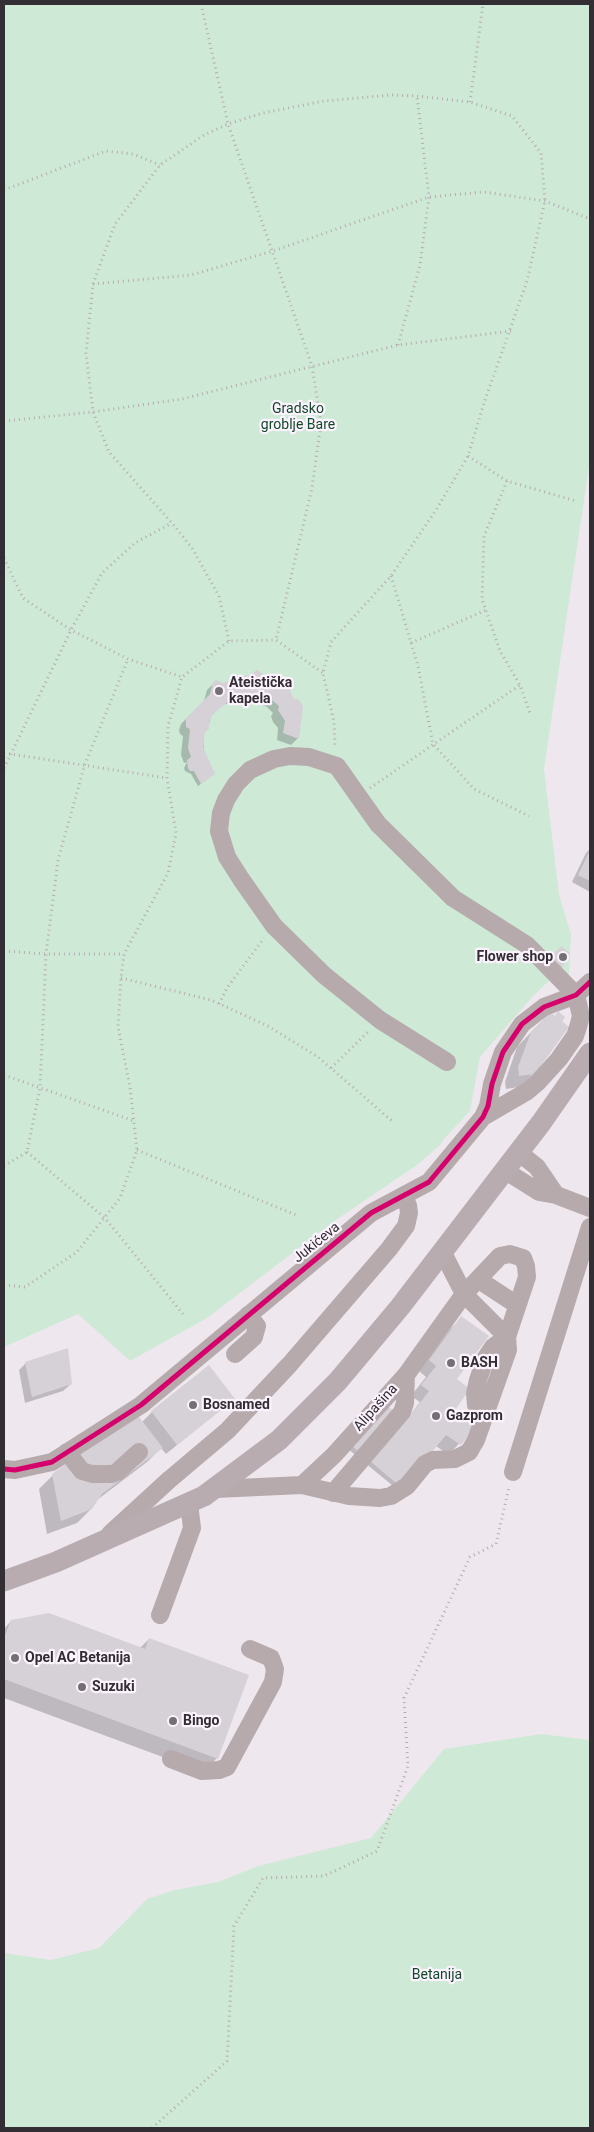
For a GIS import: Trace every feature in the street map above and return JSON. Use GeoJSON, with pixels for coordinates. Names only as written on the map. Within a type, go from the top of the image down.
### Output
{"type":"FeatureCollection","features":[{"type":"Feature","properties":{"kind":"main road"},"geometry":{"type":"LineString","coordinates":[[4,1581],[56,1562],[189,1504],[216,1489],[279,1440],[338,1382],[400,1307],[518,1152],[590,1053]]}},
{"type":"Feature","properties":{"kind":"street"},"geometry":{"type":"LineString","coordinates":[[447,1062],[380,1020],[324,975],[274,926],[227,857],[219,831],[221,813],[236,784],[250,770],[274,759],[290,756],[309,757],[337,766],[357,796],[394,841],[453,898],[527,945],[576,995]]}},
{"type":"Feature","properties":{"kind":"street","name":"Jukićeva"},"geometry":{"type":"LineString","coordinates":[[4,1468],[15,1470],[52,1462],[141,1405],[371,1213],[429,1182],[437,1175],[483,1117],[488,1106],[492,1084],[503,1052],[522,1024],[544,1007],[576,995],[590,982]]}},
{"type":"Feature","properties":{"kind":"street","name":"Jukićeva"},"geometry":{"type":"LineString","coordinates":[[483,1117],[526,1092],[559,1059],[575,1036],[581,1016],[576,995]]}},
{"type":"Feature","properties":{"kind":"street"},"geometry":{"type":"LineString","coordinates":[[518,1152],[537,1167],[556,1195]]}},
{"type":"Feature","properties":{"kind":"street"},"geometry":{"type":"LineString","coordinates":[[504,1170],[539,1192],[556,1195],[590,1208]]}},
{"type":"Feature","properties":{"kind":"street"},"geometry":{"type":"LineString","coordinates":[[102,1542],[170,1479],[228,1430],[290,1364],[389,1249],[406,1226],[409,1213],[408,1205],[402,1198]]}},
{"type":"Feature","properties":{"kind":"street"},"geometry":{"type":"LineString","coordinates":[[513,1472],[590,1227]]}},
{"type":"Feature","properties":{"kind":"street"},"geometry":{"type":"LineString","coordinates":[[442,1251],[464,1294],[507,1337]]}},
{"type":"Feature","properties":{"kind":"street","name":"Alipašina"},"geometry":{"type":"LineString","coordinates":[[302,1486],[334,1455],[406,1375],[464,1294],[500,1256],[510,1254],[523,1258],[526,1266],[527,1277],[516,1305]]}},
{"type":"Feature","properties":{"kind":"street"},"geometry":{"type":"LineString","coordinates":[[216,1489],[302,1486],[333,1493],[380,1498],[391,1496],[407,1486],[425,1464],[433,1460],[463,1457],[469,1452],[476,1440],[508,1350],[507,1337],[516,1305],[479,1280]]}},
{"type":"Feature","properties":{"kind":"street"},"geometry":{"type":"LineString","coordinates":[[235,1354],[254,1336],[256,1326],[248,1315]]}},
{"type":"Feature","properties":{"kind":"street"},"geometry":{"type":"LineString","coordinates":[[333,1493],[402,1412],[405,1403],[406,1375]]}},
{"type":"Feature","properties":{"kind":"street"},"geometry":{"type":"LineString","coordinates":[[67,1452],[82,1471],[92,1474],[112,1474],[117,1472],[139,1452]]}},
{"type":"Feature","properties":{"kind":"street"},"geometry":{"type":"LineString","coordinates":[[160,1615],[192,1528],[189,1504]]}},
{"type":"Feature","properties":{"kind":"street"},"geometry":{"type":"LineString","coordinates":[[171,1759],[202,1771],[227,1768],[273,1682],[275,1669],[271,1658],[250,1649]]}},
{"type":"Feature","properties":{"kind":"path"},"geometry":{"type":"LineString","coordinates":[[201,4],[228,124],[312,366],[321,423],[312,488],[276,640]]}},
{"type":"Feature","properties":{"kind":"path"},"geometry":{"type":"LineString","coordinates":[[470,102],[483,4]]}},
{"type":"Feature","properties":{"kind":"path"},"geometry":{"type":"LineString","coordinates":[[229,641],[219,596],[192,548],[109,452],[93,412],[86,354],[93,284],[115,224],[160,165],[204,135],[228,124],[263,113],[324,101],[390,95],[470,102],[512,116],[541,153],[545,201],[527,281],[484,403],[468,456],[436,510],[391,576],[331,642],[323,673],[334,722],[335,745],[332,764]]}},
{"type":"Feature","properties":{"kind":"path"},"geometry":{"type":"LineString","coordinates":[[398,345],[420,265],[429,197],[417,96]]}},
{"type":"Feature","properties":{"kind":"path"},"geometry":{"type":"LineString","coordinates":[[4,190],[106,151],[134,154],[160,165]]}},
{"type":"Feature","properties":{"kind":"path"},"geometry":{"type":"LineString","coordinates":[[93,284],[191,275],[273,251],[429,197],[484,192],[545,201],[590,219]]}},
{"type":"Feature","properties":{"kind":"path"},"geometry":{"type":"LineString","coordinates":[[4,421],[93,412],[182,399],[398,345],[510,330]]}},
{"type":"Feature","properties":{"kind":"path"},"geometry":{"type":"LineString","coordinates":[[468,456],[508,481],[576,501]]}},
{"type":"Feature","properties":{"kind":"path"},"geometry":{"type":"LineString","coordinates":[[508,481],[484,536],[482,599],[500,650],[520,685],[531,716]]}},
{"type":"Feature","properties":{"kind":"path"},"geometry":{"type":"LineString","coordinates":[[4,768],[71,630],[102,573],[135,544],[172,523]]}},
{"type":"Feature","properties":{"kind":"path"},"geometry":{"type":"LineString","coordinates":[[4,558],[24,598],[71,630],[128,660],[182,677]]}},
{"type":"Feature","properties":{"kind":"path"},"geometry":{"type":"LineString","coordinates":[[391,576],[418,666],[433,744],[474,789],[528,816]]}},
{"type":"Feature","properties":{"kind":"path"},"geometry":{"type":"LineString","coordinates":[[412,643],[486,610]]}},
{"type":"Feature","properties":{"kind":"path"},"geometry":{"type":"LineString","coordinates":[[4,1285],[24,1287],[77,1252],[120,1198],[137,1150],[130,1087],[118,1027],[121,978],[124,954],[168,873],[176,833],[167,778],[168,726],[182,677],[229,641],[276,640],[323,673]]}},
{"type":"Feature","properties":{"kind":"path"},"geometry":{"type":"LineString","coordinates":[[4,1166],[27,1152],[40,1088],[46,954],[57,865],[85,764],[128,660]]}},
{"type":"Feature","properties":{"kind":"path"},"geometry":{"type":"LineString","coordinates":[[357,796],[520,685]]}},
{"type":"Feature","properties":{"kind":"path"},"geometry":{"type":"LineString","coordinates":[[4,753],[167,778]]}},
{"type":"Feature","properties":{"kind":"path"},"geometry":{"type":"LineString","coordinates":[[219,1004],[232,981],[274,926]]}},
{"type":"Feature","properties":{"kind":"path"},"geometry":{"type":"LineString","coordinates":[[4,951],[46,954],[124,954]]}},
{"type":"Feature","properties":{"kind":"path"},"geometry":{"type":"LineString","coordinates":[[121,978],[211,1000],[268,1026],[318,1057],[392,1122]]}},
{"type":"Feature","properties":{"kind":"path"},"geometry":{"type":"LineString","coordinates":[[330,1068],[380,1020]]}},
{"type":"Feature","properties":{"kind":"path"},"geometry":{"type":"LineString","coordinates":[[4,1075],[134,1121]]}},
{"type":"Feature","properties":{"kind":"path"},"geometry":{"type":"LineString","coordinates":[[137,1150],[296,1215]]}},
{"type":"Feature","properties":{"kind":"path"},"geometry":{"type":"LineString","coordinates":[[27,1152],[105,1218],[183,1314]]}},
{"type":"Feature","properties":{"kind":"path"},"geometry":{"type":"LineString","coordinates":[[152,2128],[227,2061],[234,1926],[263,1878],[324,1876],[377,1851],[408,1766],[404,1698],[470,1557],[496,1544],[513,1472]]}},
{"type":"Feature","properties":{"kind":"green space","name":"Gradsko groblje Bare"},"geometry":{"type":"Polygon","coordinates":[[[4,4],[590,4],[590,460],[544,769],[559,895],[571,934],[569,974],[563,984],[553,977],[533,996],[480,1057],[470,1111],[440,1145],[417,1165],[333,1222],[207,1318],[130,1361],[78,1314],[4,1347],[4,4]]]}},
{"type":"Feature","properties":{"kind":"green space","name":"Betanija"},"geometry":{"type":"Polygon","coordinates":[[[541,1734],[590,1740],[590,2128],[4,2128],[4,1953],[51,1960],[99,1948],[147,1899],[175,1890],[218,1882],[258,1866],[371,1838],[444,1749],[541,1734]]]}},
{"type":"Feature","properties":{"kind":"building"},"geometry":{"type":"Polygon","coordinates":[[[257,670],[263,674],[264,678],[274,680],[279,674],[294,688],[290,691],[294,699],[298,699],[303,706],[299,739],[283,733],[285,721],[278,710],[279,706],[267,696],[262,694],[257,698],[250,694],[231,699],[212,715],[209,729],[205,732],[203,747],[215,774],[201,784],[194,771],[190,771],[188,768],[187,760],[191,757],[188,748],[190,729],[186,727],[186,719],[210,694],[213,682],[216,680],[223,683],[250,675],[257,670]]]}},
{"type":"Feature","properties":{"kind":"building"},"geometry":{"type":"Polygon","coordinates":[[[590,850],[590,881],[578,875],[590,850]]]}},
{"type":"Feature","properties":{"kind":"building"},"geometry":{"type":"Polygon","coordinates":[[[561,946],[570,953],[561,970],[549,960],[561,946]]]}},
{"type":"Feature","properties":{"kind":"building"},"geometry":{"type":"Polygon","coordinates":[[[558,1011],[565,1017],[562,1021],[569,1027],[535,1074],[519,1076],[518,1067],[531,1032],[550,1012],[555,1016],[558,1011]]]}},
{"type":"Feature","properties":{"kind":"building"},"geometry":{"type":"Polygon","coordinates":[[[461,1316],[489,1336],[457,1379],[470,1389],[455,1410],[476,1426],[461,1445],[446,1435],[402,1488],[351,1445],[385,1404],[406,1421],[429,1391],[421,1385],[436,1366],[429,1360],[461,1316]]]}},
{"type":"Feature","properties":{"kind":"building"},"geometry":{"type":"Polygon","coordinates":[[[68,1348],[72,1384],[32,1397],[25,1362],[68,1348]]]}},
{"type":"Feature","properties":{"kind":"building","name":"Bosnamed"},"geometry":{"type":"Polygon","coordinates":[[[209,1365],[235,1399],[177,1445],[151,1411],[209,1365]]]}},
{"type":"Feature","properties":{"kind":"building"},"geometry":{"type":"Polygon","coordinates":[[[136,1413],[163,1448],[102,1494],[92,1509],[61,1521],[52,1474],[136,1413]]]}},
{"type":"Feature","properties":{"kind":"building"},"geometry":{"type":"Polygon","coordinates":[[[49,1613],[145,1649],[149,1638],[249,1675],[218,1759],[4,1679],[4,1638],[11,1620],[49,1613]]]}},
{"type":"Feature","properties":{"kind":"cycle path"},"geometry":{"type":"LineString","coordinates":[[4,1469],[15,1470],[52,1462],[141,1405],[371,1213],[429,1182],[483,1117],[488,1106],[492,1084],[503,1052],[522,1024],[544,1007],[576,995],[590,982]]}},
{"type":"Feature","properties":{"kind":"place","name":"Ateistička kapela"},"geometry":{"type":"Point","coordinates":[219,691]}},
{"type":"Feature","properties":{"kind":"place","name":"Flower shop"},"geometry":{"type":"Point","coordinates":[563,957]}},
{"type":"Feature","properties":{"kind":"place","name":"BASH"},"geometry":{"type":"Point","coordinates":[451,1363]}},
{"type":"Feature","properties":{"kind":"place","name":"Bosnamed"},"geometry":{"type":"Point","coordinates":[193,1405]}},
{"type":"Feature","properties":{"kind":"place","name":"Gazprom"},"geometry":{"type":"Point","coordinates":[436,1416]}},
{"type":"Feature","properties":{"kind":"place","name":"Opel AC Betanija"},"geometry":{"type":"Point","coordinates":[15,1658]}},
{"type":"Feature","properties":{"kind":"place","name":"Suzuki"},"geometry":{"type":"Point","coordinates":[82,1687]}},
{"type":"Feature","properties":{"kind":"place","name":"Bingo"},"geometry":{"type":"Point","coordinates":[173,1721]}}]}
